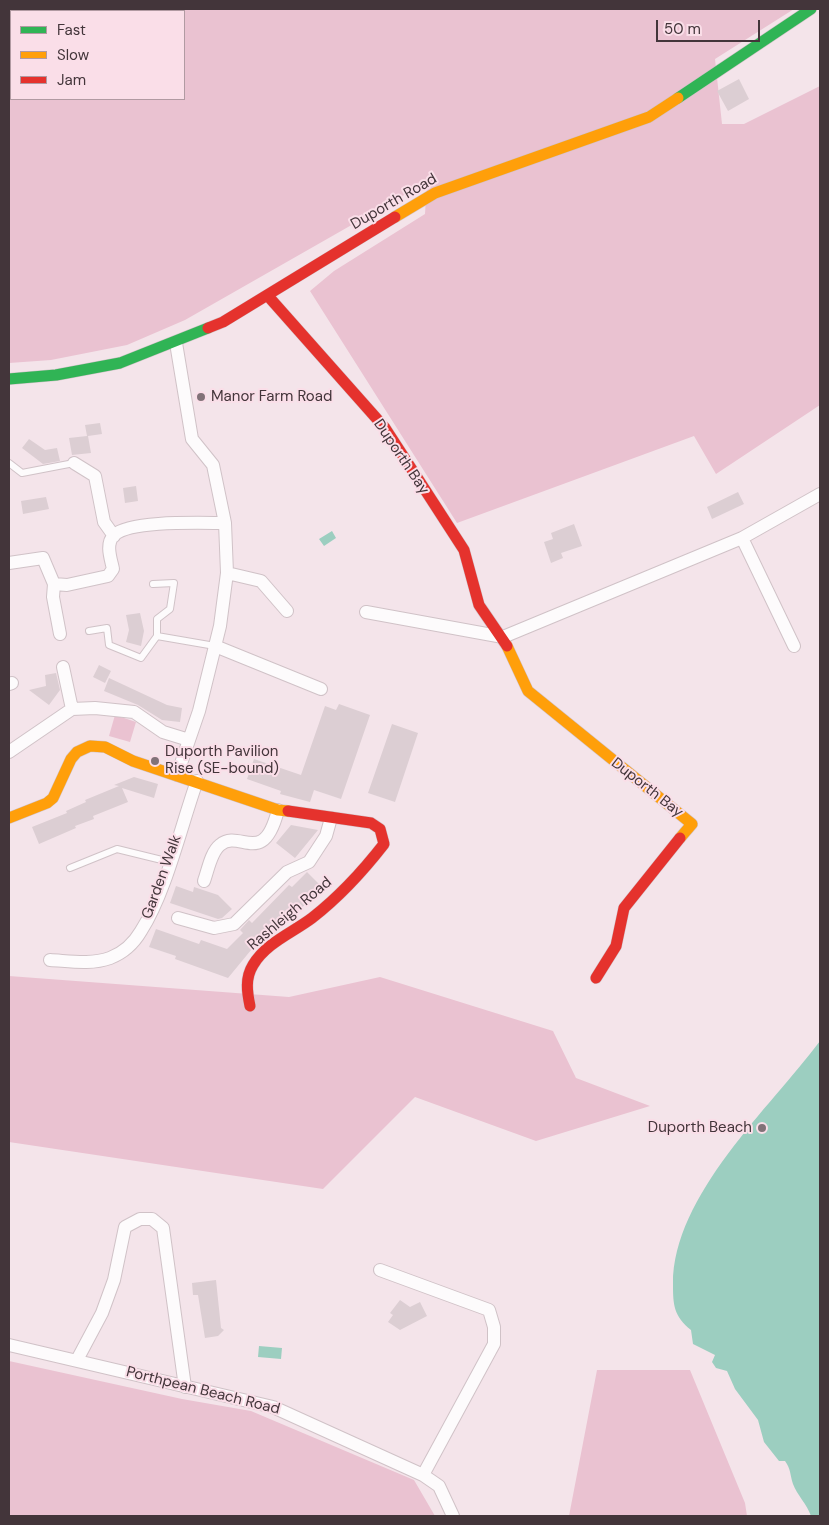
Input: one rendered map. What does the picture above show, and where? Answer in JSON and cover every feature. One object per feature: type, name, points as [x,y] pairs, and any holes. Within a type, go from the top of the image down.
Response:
[{"type":"street","name":"Duporth Road","points":[[9,379],[56,375],[120,363],[176,343],[223,322],[435,193],[649,117],[811,9]]},
{"type":"street","name":"Duporth Bay","points":[[268,296],[385,428],[464,550],[479,606],[502,637],[528,691],[544,706],[692,824],[624,908],[616,946],[596,978]]},
{"type":"street","points":[[176,343],[192,439],[213,465],[225,523],[227,573],[220,626],[199,711],[177,775]]},
{"type":"street","points":[[74,464],[95,476],[104,522],[114,536]]},
{"type":"street","points":[[366,612],[502,637],[742,538],[820,494]]},
{"type":"street","points":[[54,584],[67,585],[108,576],[113,569],[109,545],[114,536],[126,529],[168,523],[225,523]]},
{"type":"street","points":[[742,538],[794,646]]},
{"type":"street","points":[[9,563],[43,558],[54,584],[53,597],[60,634]]},
{"type":"street","points":[[227,573],[261,581],[287,611]]},
{"type":"street","points":[[215,646],[321,689]]},
{"type":"street","points":[[64,667],[72,709]]},
{"type":"street","points":[[9,752],[72,709],[95,708],[134,712],[163,732],[189,740]]},
{"type":"street","name":"Rashleigh Road","points":[[9,818],[47,803],[53,798],[71,759],[77,752],[90,746],[105,746],[133,761],[197,781],[278,810],[371,823],[380,829],[384,844],[373,860],[313,918],[273,945],[253,964],[244,986],[250,1006]]},
{"type":"street","name":"Garden Walk","points":[[50,960],[96,961],[111,958],[123,951],[142,931],[170,862],[197,781]]},
{"type":"street","points":[[204,881],[215,851],[220,845],[228,840],[250,844],[266,838],[274,827],[278,810]]},
{"type":"street","points":[[178,918],[214,928],[234,924],[287,872],[310,862],[326,836],[331,818]]},
{"type":"street","points":[[77,1360],[102,1313],[114,1280],[125,1227],[140,1220],[152,1219],[163,1228],[185,1387]]},
{"type":"street","points":[[380,1270],[489,1310],[494,1327],[494,1344],[423,1475]]},
{"type":"street","name":"Porthpean Beach Road","points":[[9,1344],[274,1407],[423,1475],[439,1486],[452,1516]]},
{"type":"lane","points":[[9,463],[22,473],[74,464]]},
{"type":"lane","points":[[89,631],[107,628],[109,645],[141,658],[157,636],[157,619],[170,608],[174,583],[153,584]]},
{"type":"lane","points":[[157,636],[215,646]]},
{"type":"lane","points":[[70,868],[117,849],[170,862]]},
{"type":"shaded area","points":[[9,9],[794,9],[715,59],[722,124],[744,124],[820,86],[820,405],[716,474],[694,436],[457,523],[310,291],[334,271],[425,214],[427,182],[185,320],[127,345],[51,360],[9,363]]},
{"type":"shaded area","points":[[332,531],[336,538],[324,546],[319,539]]},
{"type":"shaded area","points":[[115,715],[136,722],[130,742],[109,736]]},
{"type":"shaded area","points":[[9,976],[289,997],[380,977],[553,1031],[576,1078],[650,1106],[536,1141],[415,1097],[323,1189],[9,1142]]},
{"type":"shaded area","points":[[820,1041],[820,1516],[811,1516],[795,1488],[787,1464],[785,1461],[779,1461],[764,1442],[758,1420],[735,1389],[727,1371],[716,1368],[712,1362],[715,1355],[693,1344],[691,1330],[681,1320],[676,1310],[673,1298],[673,1284],[677,1251],[689,1218],[706,1186],[728,1154]]},
{"type":"shaded area","points":[[259,1346],[282,1348],[281,1359],[258,1357]]},
{"type":"shaded area","points":[[9,1361],[182,1399],[251,1411],[414,1480],[435,1516],[9,1516]]},
{"type":"shaded area","points":[[597,1370],[690,1370],[745,1503],[747,1516],[569,1516]]},
{"type":"building","points":[[739,79],[749,99],[728,111],[717,91]]},
{"type":"building","points":[[100,423],[102,434],[88,436],[91,453],[72,455],[69,438],[87,436],[85,425]]},
{"type":"building","points":[[29,439],[45,450],[57,448],[60,461],[43,464],[22,448]]},
{"type":"building","points":[[136,486],[138,501],[125,503],[123,488]]},
{"type":"building","points":[[738,492],[744,504],[712,519],[707,507]]},
{"type":"building","points":[[46,497],[49,509],[23,514],[21,501]]},
{"type":"building","points":[[574,524],[582,546],[561,553],[563,558],[551,563],[544,542],[553,539],[551,533]]},
{"type":"building","points":[[140,613],[144,631],[141,646],[126,642],[129,630],[126,615]]},
{"type":"building","points":[[99,665],[111,671],[105,683],[93,677]]},
{"type":"building","points":[[56,673],[60,690],[49,705],[29,690],[46,686],[45,675]]},
{"type":"building","points":[[109,678],[167,705],[182,708],[180,722],[162,720],[138,705],[104,691]]},
{"type":"building","points":[[339,704],[370,715],[341,799],[314,790],[310,802],[280,794],[281,791],[247,779],[254,759],[301,775],[325,706],[336,710]]},
{"type":"building","points":[[392,724],[418,733],[395,802],[368,793]]},
{"type":"building","points":[[134,777],[158,784],[154,798],[122,788],[128,802],[93,816],[94,819],[39,844],[32,827],[67,813],[66,811],[86,802],[85,800],[119,786],[114,785]]},
{"type":"building","points":[[291,825],[318,830],[295,858],[276,843]]},
{"type":"building","points":[[307,872],[322,887],[290,920],[280,925],[256,944],[228,978],[175,959],[176,956],[149,947],[156,929],[199,944],[201,940],[227,949],[243,933],[240,930],[249,920],[252,923],[289,885],[292,887]]},
{"type":"building","points":[[176,886],[193,892],[194,887],[218,895],[232,909],[222,918],[218,919],[170,903]]},
{"type":"building","points":[[216,1280],[221,1328],[224,1330],[218,1336],[205,1338],[198,1295],[193,1295],[192,1283]]},
{"type":"building","points":[[400,1300],[410,1307],[420,1302],[427,1316],[400,1330],[388,1322],[393,1315],[390,1313]]},
{"type":"traffic: fast","points":[[678,98],[811,9]]},
{"type":"traffic: fast","points":[[9,379],[56,375],[120,363],[208,328]]},
{"type":"traffic: slow","points":[[395,217],[435,193],[649,117],[678,98]]},
{"type":"traffic: slow","points":[[507,646],[528,691],[692,824],[680,838]]},
{"type":"traffic: slow","points":[[9,818],[47,803],[53,798],[71,759],[77,752],[90,746],[105,747],[133,761],[278,810],[288,811]]},
{"type":"traffic: jam","points":[[208,328],[223,322],[395,217]]},
{"type":"traffic: jam","points":[[268,296],[385,428],[464,550],[479,605],[507,646]]},
{"type":"traffic: jam","points":[[250,1006],[248,980],[250,970],[258,957],[272,944],[312,918],[332,901],[359,874],[384,844],[380,829],[371,823],[288,811]]},
{"type":"traffic: jam","points":[[596,978],[616,946],[624,908],[680,838]]},
{"type":"place","name":"Manor Farm Road","points":[[201,397]]},
{"type":"place","name":"Duporth Pavilion Rise (SE-bound)","points":[[155,761]]},
{"type":"place","name":"Duporth Beach","points":[[762,1128]]}]
